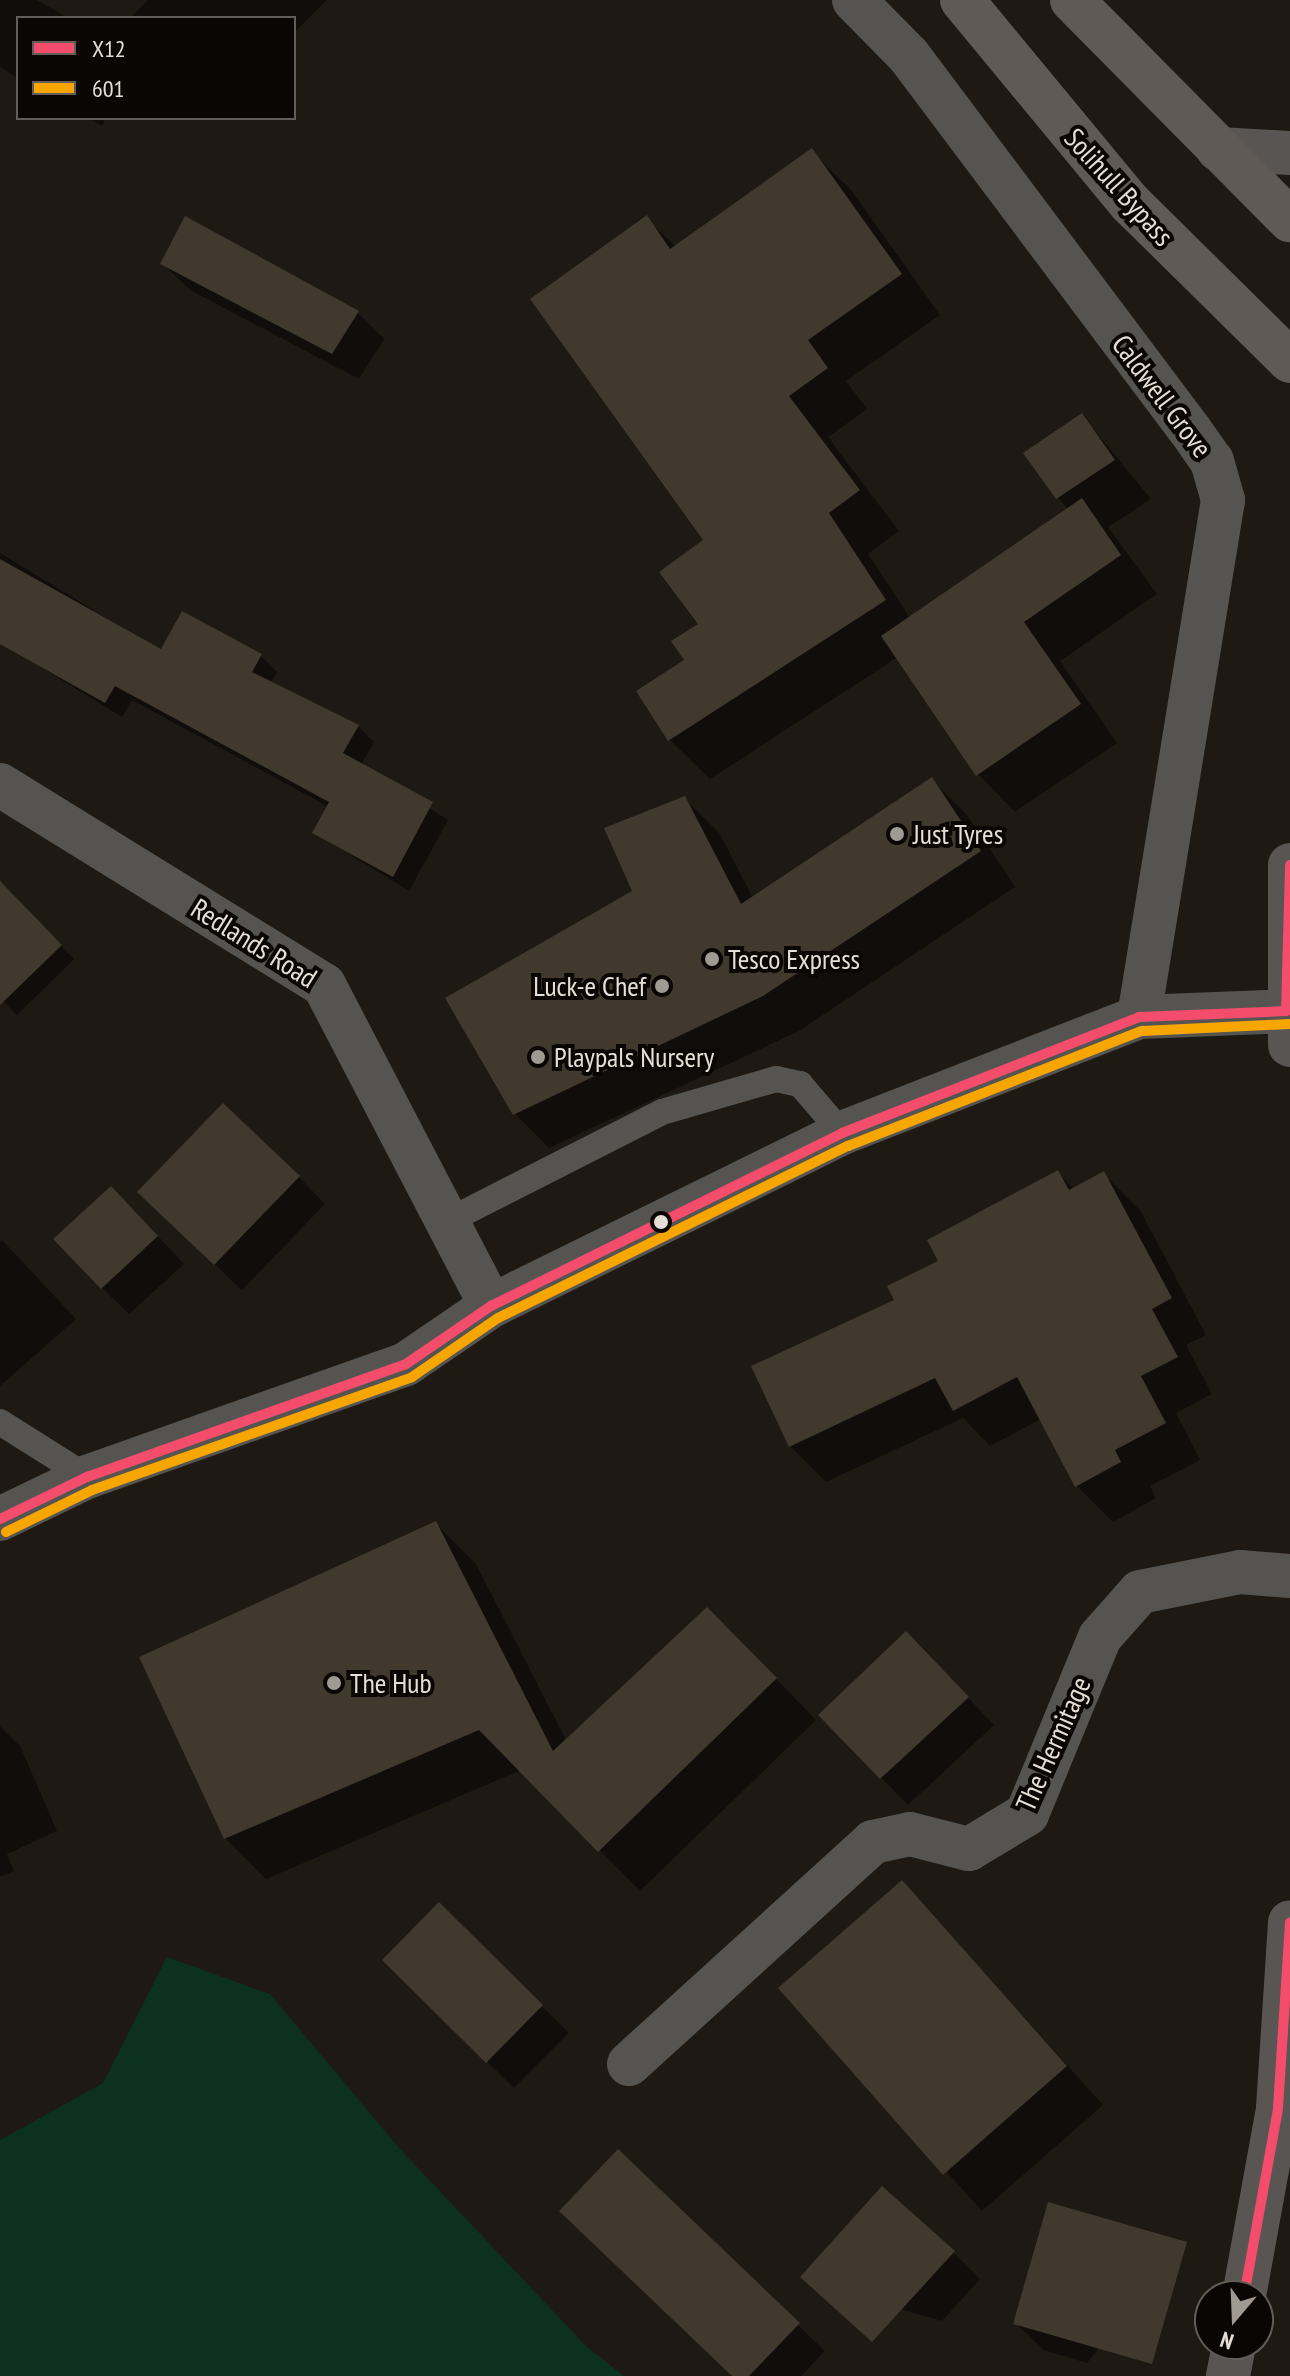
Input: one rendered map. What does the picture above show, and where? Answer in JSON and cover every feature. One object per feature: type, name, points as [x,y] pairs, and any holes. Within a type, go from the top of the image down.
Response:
[{"type":"highway","name":"Solihull Bypass","points":[[962,0],[1130,203],[1290,361]]},
{"type":"highway","points":[[1072,0],[1290,220]]},
{"type":"main road","points":[[1218,149],[1290,153]]},
{"type":"main road","points":[[1288,1028],[1290,865]]},
{"type":"main road","points":[[1247,2280],[1278,2108],[1287,2025],[1290,1922]]},
{"type":"street","name":"Caldwell Grove","points":[[854,0],[909,56],[1190,430],[1212,461],[1223,500],[1139,1017]]},
{"type":"street","name":"Redlands Road","points":[[0,785],[324,985],[491,1306]]},
{"type":"street","points":[[0,1519],[87,1477],[406,1364],[491,1306],[842,1133],[1139,1017],[1288,1028]]},
{"type":"street","name":"The Hermitage","points":[[629,2064],[873,1842],[910,1834],[969,1849],[1027,1814],[1100,1637],[1140,1592],[1240,1572],[1290,1576]]},
{"type":"lane","points":[[448,1221],[662,1112],[776,1079],[800,1084],[842,1133]]},
{"type":"lane","points":[[0,1422],[87,1477]]},
{"type":"green space","points":[[167,1957],[270,1994],[400,2149],[586,2346],[624,2376],[0,2376],[0,2140],[103,2083]]},
{"type":"building","points":[[812,148],[902,274],[808,340],[828,368],[789,396],[860,490],[829,513],[886,600],[668,741],[636,691],[684,660],[671,641],[698,624],[659,572],[703,540],[530,299],[647,215],[670,249]]},
{"type":"building","points":[[185,216],[359,311],[332,354],[160,264]]},
{"type":"building","points":[[1082,413],[1115,460],[1056,499],[1023,453]]},
{"type":"building","points":[[1082,498],[1121,555],[1024,622],[1081,704],[976,776],[881,636]]},
{"type":"building","points":[[0,559],[161,649],[182,611],[262,654],[252,672],[359,725],[343,753],[433,802],[393,877],[312,833],[329,802],[115,686],[105,703],[0,644]]},
{"type":"building","points":[[932,777],[981,851],[763,996],[513,1115],[445,998],[632,891],[604,828],[685,796],[741,904]]},
{"type":"building","points":[[0,881],[62,945],[0,1005]]},
{"type":"building","points":[[223,1103],[300,1176],[214,1265],[137,1192]]},
{"type":"building","points":[[1058,1170],[1069,1190],[1104,1171],[1172,1298],[1152,1309],[1178,1357],[1141,1376],[1166,1423],[1115,1450],[1121,1462],[1075,1487],[1017,1377],[953,1411],[935,1378],[789,1447],[751,1366],[894,1300],[887,1286],[938,1261],[927,1240]]},
{"type":"building","points":[[111,1186],[158,1236],[101,1289],[53,1239]]},
{"type":"building","name":"The Hub","points":[[436,1521],[553,1751],[707,1607],[777,1678],[598,1852],[479,1730],[224,1839],[139,1657]]},
{"type":"building","points":[[906,1631],[969,1697],[880,1779],[818,1715]]},
{"type":"building","points":[[902,1880],[1067,2066],[943,2175],[778,1988]]},
{"type":"building","points":[[439,1902],[543,2005],[486,2063],[382,1960]]},
{"type":"building","points":[[618,2149],[800,2323],[749,2376],[732,2376],[559,2211]]},
{"type":"building","points":[[882,2186],[955,2251],[872,2342],[800,2277]]},
{"type":"building","points":[[1048,2202],[1187,2242],[1152,2364],[1013,2324]]},
{"type":"transit line","name":"X12","points":[[0,1519],[87,1477],[406,1364],[491,1306],[842,1133],[1139,1017],[1286,1011],[1290,865]]},
{"type":"transit line","name":"601","points":[[6,1532],[92,1490],[412,1377],[498,1318],[848,1146],[1142,1031],[1290,1024]]},
{"type":"transit line","name":"X12","points":[[1247,2280],[1278,2108],[1290,1922]]},
{"type":"place","name":"Just Tyres","points":[[897,834]]},
{"type":"place","name":"Tesco Express","points":[[712,959]]},
{"type":"place","name":"Luck-e Chef","points":[[662,986]]},
{"type":"place","name":"Playpals Nursery","points":[[538,1057]]},
{"type":"place","name":"The Hub","points":[[334,1683]]}]
